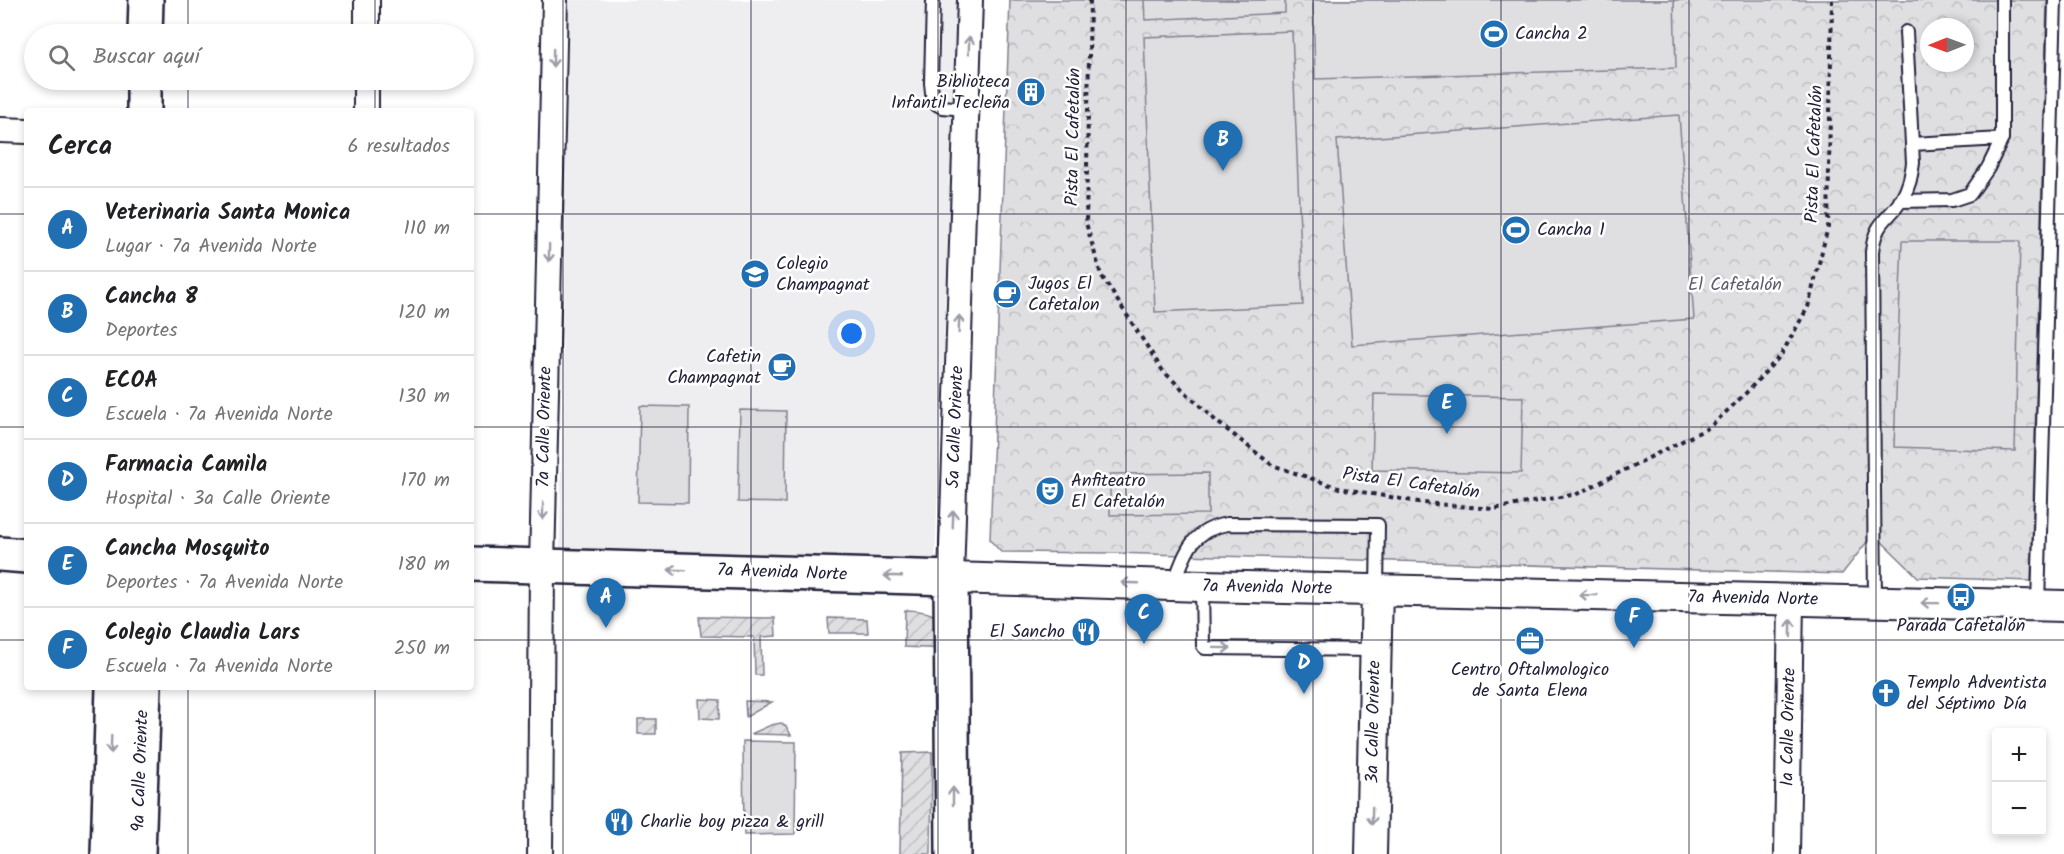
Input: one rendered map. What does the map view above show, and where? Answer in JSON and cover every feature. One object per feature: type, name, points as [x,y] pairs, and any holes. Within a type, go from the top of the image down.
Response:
[{"type":"main road","points":[[145,24],[146,0]]},
{"type":"main road","points":[[144,90],[144,108]]},
{"type":"main road","name":"7a Avenida Norte","points":[[474,564],[951,578]]},
{"type":"main road","name":"5a Calle Oriente","points":[[951,578],[953,854]]},
{"type":"main road","name":"9a Calle Oriente","points":[[108,854],[113,690]]},
{"type":"main road","name":"9a Calle Oriente","points":[[138,854],[144,690]]},
{"type":"street","points":[[367,24],[368,0]]},
{"type":"street","name":"7a Calle Oriente","points":[[540,854],[542,566],[555,0]]},
{"type":"street","name":"5a Calle Oriente","points":[[951,578],[970,0]]},
{"type":"street","points":[[366,90],[366,108]]},
{"type":"street","points":[[0,130],[24,131]]},
{"type":"street","name":"7a Avenida Norte","points":[[951,578],[2051,606]]},
{"type":"street","name":"3a Calle Oriente","points":[[1371,854],[1377,590]]},
{"type":"street","name":"1a Calle Oriente","points":[[1787,854],[1791,600]]},
{"type":"lane","points":[[933,0],[931,83],[933,102],[942,107],[966,109]]},
{"type":"lane","points":[[1900,201],[1952,200],[1970,194],[1988,168],[2002,139],[2002,0]]},
{"type":"lane","points":[[2051,606],[2055,0]]},
{"type":"lane","points":[[1875,602],[1872,252],[1873,239],[1879,225],[1900,201],[1910,182],[1913,163],[1906,32]]},
{"type":"lane","points":[[1912,144],[2002,139]]},
{"type":"lane","points":[[1173,585],[1190,543],[1196,536],[1217,526],[1227,524],[1378,525],[1377,590]]},
{"type":"lane","points":[[1202,586],[1203,646],[1205,648],[1376,650]]},
{"type":"path","name":"Pista El Cafetalón","points":[[1090,0],[1086,223],[1101,276],[1163,370],[1216,421],[1272,465],[1339,488],[1424,503],[1493,509],[1577,494],[1710,427],[1781,355],[1808,307],[1828,227],[1832,0]]},
{"type":"shaded area","name":"Colegio Champagnat","points":[[567,0],[958,0],[935,561],[560,548]]},
{"type":"green space","name":"El Cafetalón","points":[[1010,0],[2047,0],[2031,581],[1918,577],[1878,538],[1870,538],[1842,574],[1114,553],[1001,552],[990,540]]},
{"type":"green space","points":[[1144,0],[1285,0],[1285,13],[1145,20]]},
{"type":"green space","name":"Cancha 2","points":[[1313,0],[1674,0],[1676,68],[1315,79]]},
{"type":"green space","points":[[1292,31],[1303,305],[1155,312],[1144,37]]},
{"type":"green space","name":"Cancha 1","points":[[1679,115],[1694,319],[1352,345],[1337,140]]},
{"type":"green space","points":[[1902,241],[2020,241],[2015,451],[1894,447]]},
{"type":"green space","points":[[1374,394],[1523,397],[1521,473],[1372,470]]},
{"type":"green space","points":[[640,406],[689,407],[688,503],[638,502]]},
{"type":"green space","points":[[740,410],[786,411],[785,503],[738,502]]},
{"type":"green space","points":[[1208,473],[1208,514],[1110,515],[1110,474]]},
{"type":"green space","points":[[905,610],[932,614],[942,630],[947,649],[904,647]]},
{"type":"green space","points":[[699,617],[775,618],[776,636],[761,637],[762,675],[755,675],[754,637],[701,636]]},
{"type":"green space","points":[[828,618],[867,619],[868,633],[829,633]]},
{"type":"green space","points":[[699,699],[720,700],[719,719],[700,718]]},
{"type":"green space","points":[[745,701],[772,702],[746,717]]},
{"type":"green space","points":[[638,719],[656,719],[656,734],[638,734]]},
{"type":"green space","points":[[781,723],[786,726],[791,735],[751,734],[771,725]]},
{"type":"green space","points":[[743,741],[796,742],[795,834],[744,835]]},
{"type":"green space","points":[[932,752],[931,854],[900,854],[902,753]]},
{"type":"place","name":"Cancha 2","points":[[1494,34]]},
{"type":"place","name":"Biblioteca Infantil Tecleña","points":[[1031,92]]},
{"type":"place","name":"Cancha 8","points":[[1223,171]]},
{"type":"place","name":"Cancha 1","points":[[1516,230]]},
{"type":"place","name":"Colegio Champagnat","points":[[755,274]]},
{"type":"place","name":"Jugos El Cafetalon","points":[[1007,294]]},
{"type":"place","name":"Cafetin Champagnat","points":[[782,367]]},
{"type":"place","name":"Cancha Mosquito","points":[[1447,434]]},
{"type":"place","name":"Anfiteatro El Cafetalón","points":[[1050,491]]},
{"type":"place","name":"Parada Cafetalón","points":[[1961,597]]},
{"type":"place","name":"Veterinaria Santa Monica","points":[[606,628]]},
{"type":"place","name":"El Sancho","points":[[1086,632]]},
{"type":"place","name":"Centro Oftalmologico de Santa Elena","points":[[1530,641]]},
{"type":"place","name":"ECOA","points":[[1144,644]]},
{"type":"place","name":"Colegio Claudia Lars","points":[[1634,648]]},
{"type":"place","name":"Templo Adventista del Séptimo Día","points":[[1886,693]]},
{"type":"place","name":"Farmacia Camila","points":[[1304,694]]},
{"type":"place","name":"Charlie boy pizza & grill","points":[[619,822]]}]
